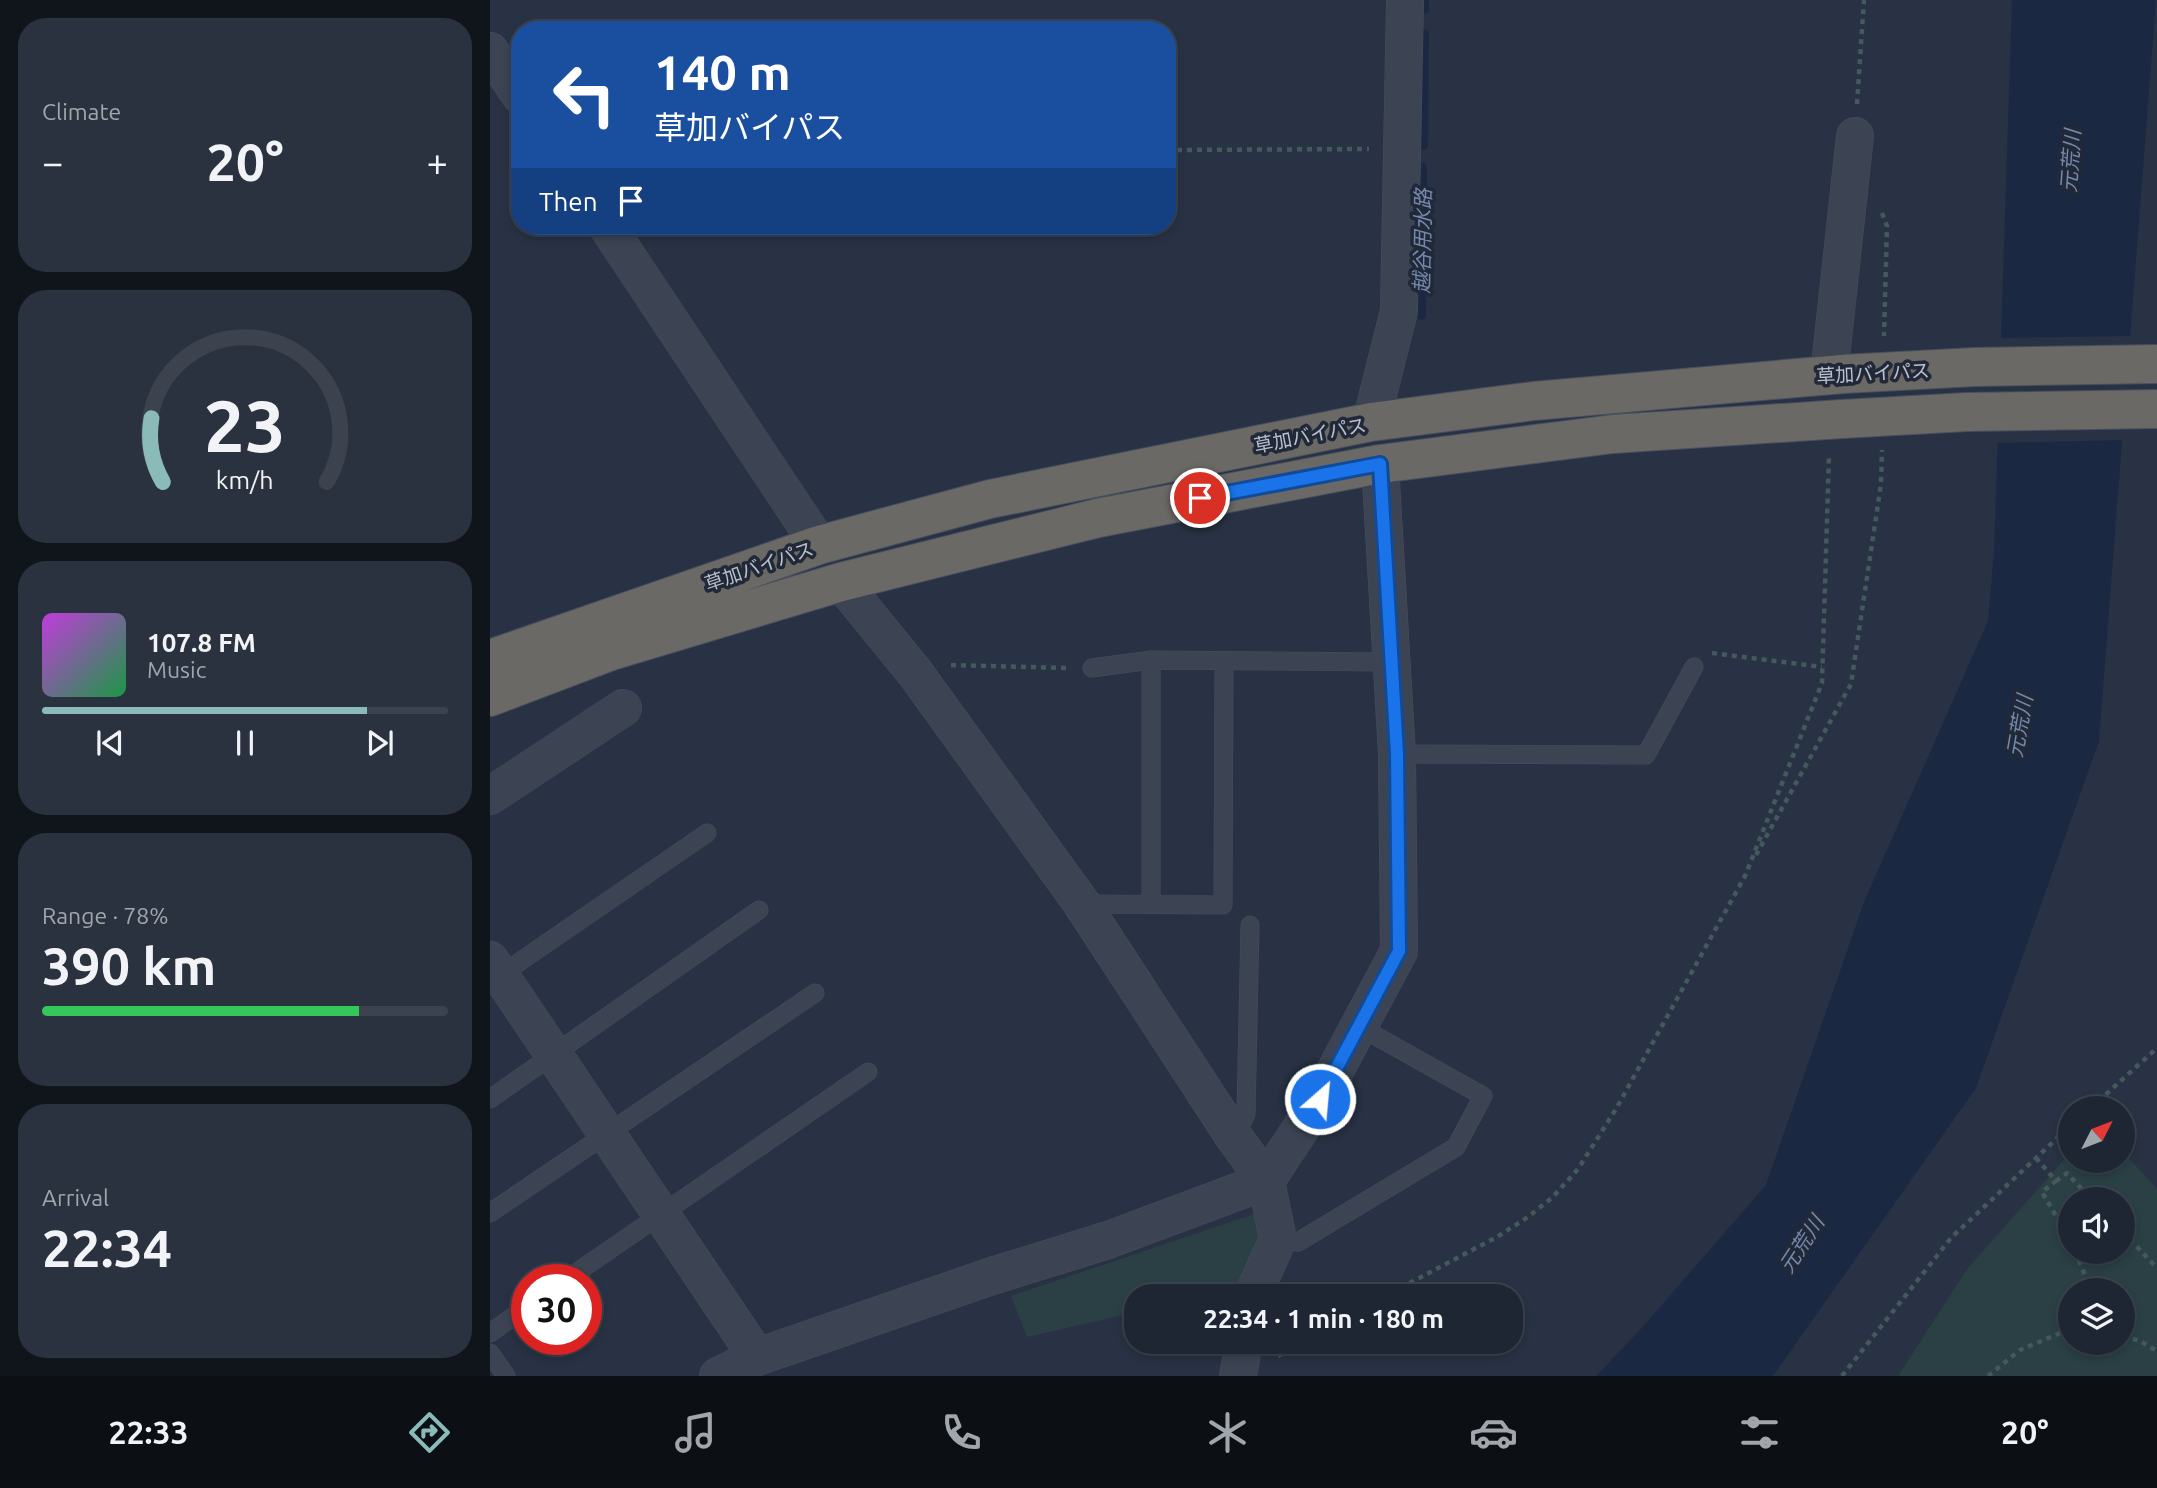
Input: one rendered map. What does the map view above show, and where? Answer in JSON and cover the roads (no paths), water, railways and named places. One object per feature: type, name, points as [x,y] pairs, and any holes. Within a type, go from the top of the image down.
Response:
[{"type":"highway","name":"草加バイパス","points":[[490,659],[819,545],[990,499],[1371,422],[1534,401],[1836,375],[1975,368],[2157,364]]},
{"type":"highway","name":"草加バイパス","points":[[490,697],[611,651],[841,582],[1098,518],[1380,464],[1613,434],[1967,412],[2157,408]]},
{"type":"street","points":[[1371,422],[1399,311],[1405,0]]},
{"type":"street","points":[[490,51],[511,82]]},
{"type":"street","points":[[1836,375],[1855,136]]},
{"type":"street","points":[[613,235],[819,545]]},
{"type":"street","points":[[718,1376],[757,1357],[989,1277],[1108,1240],[1266,1181],[1320,1099],[1399,951],[1397,754],[1380,464]]},
{"type":"street","points":[[841,582],[916,674],[1083,904],[1234,1137],[1266,1181],[1278,1239],[1258,1284]]},
{"type":"street","points":[[490,796],[623,708]]},
{"type":"street","points":[[493,973],[554,1055],[757,1357]]},
{"type":"street","points":[[1238,1376],[1242,1354]]},
{"type":"lane","points":[[1092,668],[1151,660],[1391,662]]},
{"type":"lane","points":[[1151,660],[1152,904]]},
{"type":"lane","points":[[1083,904],[1223,905],[1224,660]]},
{"type":"lane","points":[[1397,754],[1646,755],[1695,667]]},
{"type":"lane","points":[[493,973],[708,833]]},
{"type":"lane","points":[[490,1099],[759,910]]},
{"type":"lane","points":[[1234,1137],[1245,1114],[1250,925]]},
{"type":"lane","points":[[490,1213],[815,993]]},
{"type":"lane","points":[[1278,1239],[1298,1242],[1456,1147],[1483,1096],[1358,1026]]},
{"type":"lane","points":[[589,1264],[868,1072]]},
{"type":"lane","points":[[490,1333],[511,1318]]},
{"type":"lane","points":[[490,1353],[506,1376]]},
{"type":"water","name":"元荒川","points":[[2012,0],[2156,0],[2099,741],[1976,1088],[1773,1376],[1596,1376],[1640,1330],[1766,1185],[1864,902],[1988,621],[1994,552]]},
{"type":"waterway","name":"越谷用水路","points":[[1424,0],[1424,9]]},
{"type":"waterway","name":"越谷用水路","points":[[1423,145],[1424,34]]},
{"type":"waterway","name":"越谷用水路","points":[[1421,315],[1422,168]]}]
